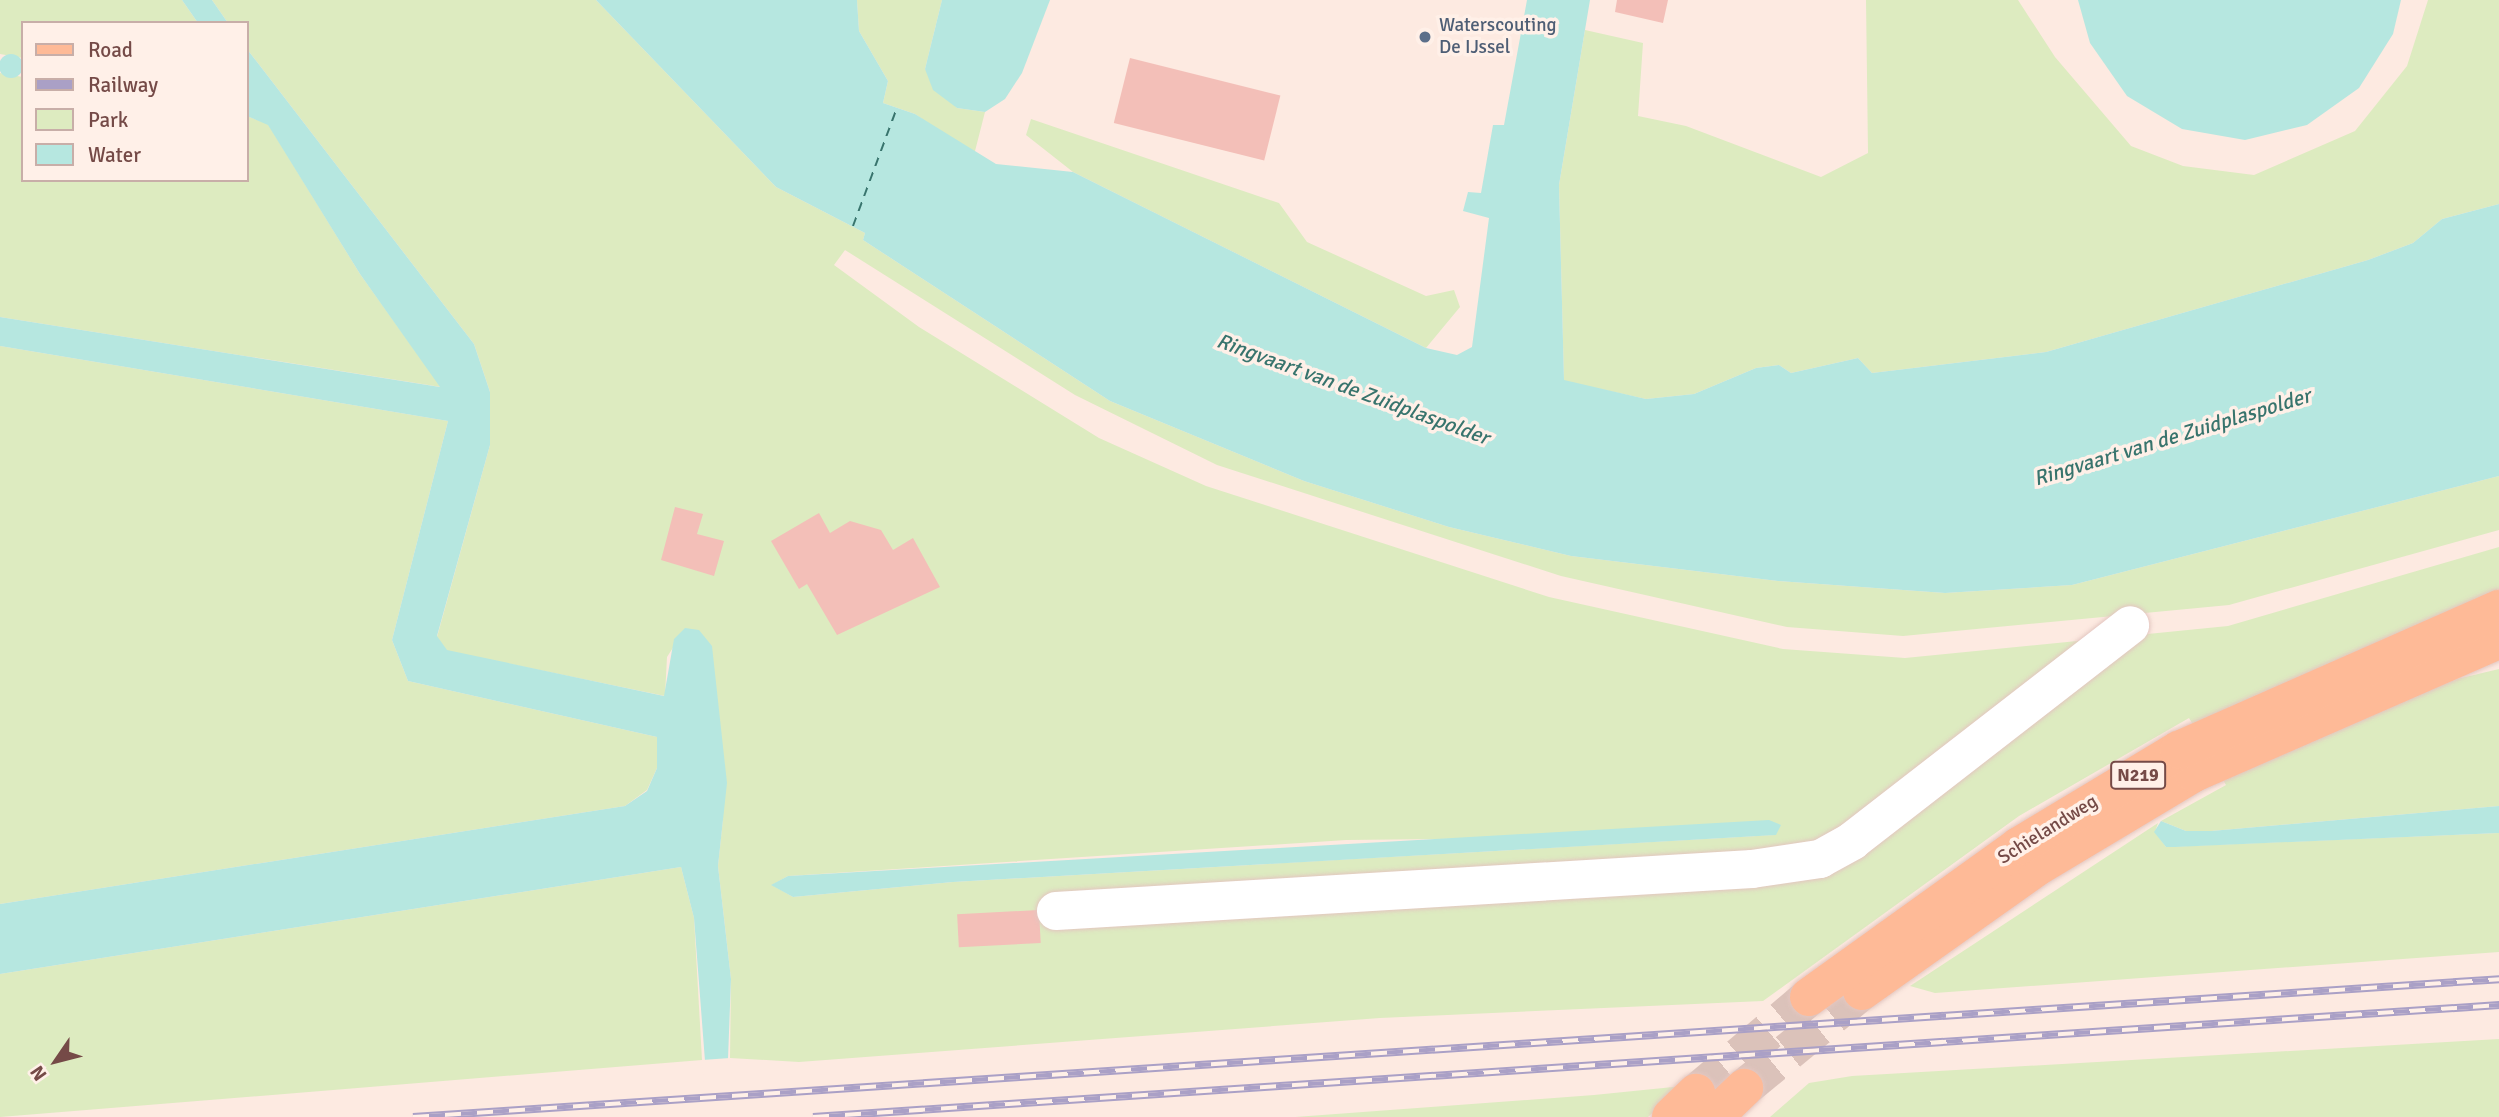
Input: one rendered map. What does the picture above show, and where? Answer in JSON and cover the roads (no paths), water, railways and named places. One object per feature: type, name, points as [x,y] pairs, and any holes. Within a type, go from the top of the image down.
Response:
[{"type":"main road","name":"Schielandweg","points":[[1809,997],[2019,846],[2179,750],[2499,609]]},
{"type":"main road","name":"Schielandweg","points":[[1862,992],[2037,867],[2194,773],[2499,639]]},
{"type":"main road","points":[[1694,1109],[1744,1088]]},
{"type":"lane","points":[[1056,911],[1752,869],[1820,859],[1852,841],[2130,625]]},
{"type":"water","points":[[182,0],[212,0],[227,21],[197,21]]},
{"type":"water","name":"Ringvaart van de Zuidplaspolder","points":[[596,0],[857,0],[859,31],[888,81],[883,103],[915,114],[996,164],[1073,172],[1426,348],[1457,355],[1472,347],[1489,218],[1463,211],[1468,192],[1481,193],[1493,125],[1504,125],[1527,0],[1590,0],[1559,185],[1564,380],[1646,399],[1694,394],[1756,368],[1779,365],[1791,373],[1858,358],[1872,373],[2046,352],[2368,260],[2413,243],[2442,219],[2499,204],[2499,476],[2072,585],[1945,593],[1778,581],[1571,556],[1449,527],[1304,481],[1110,401],[863,240],[865,233],[776,187]]},
{"type":"water","points":[[942,0],[1050,0],[1022,73],[1005,99],[985,112],[957,108],[933,90],[925,69]]},
{"type":"water","points":[[2078,0],[2401,0],[2393,34],[2359,88],[2307,125],[2245,140],[2182,129],[2127,96],[2090,43]]},
{"type":"water","points":[[248,50],[474,344],[490,392],[490,445],[437,636],[447,650],[664,696],[674,639],[685,628],[699,630],[712,646],[727,783],[718,866],[731,979],[728,1059],[705,1061],[694,918],[681,867],[0,974],[0,904],[625,806],[647,791],[657,768],[657,737],[408,681],[392,640],[448,421],[0,346],[0,317],[440,387],[360,274],[268,125],[248,116]]},
{"type":"water","points":[[11,54],[19,58],[19,74],[11,78],[3,74],[-1,66],[3,58]]},
{"type":"water","points":[[2499,806],[2499,833],[2166,847],[2154,832],[2161,821],[2186,831],[2211,831]]},
{"type":"water","points":[[1769,820],[1781,825],[1776,835],[953,882],[793,897],[771,885],[788,876]]},
{"type":"tunnel","points":[[1744,1088],[1862,991]]},
{"type":"tunnel","points":[[1696,1093],[1809,997]]},
{"type":"railway","points":[[413,1117],[2499,979]]},
{"type":"railway","points":[[813,1117],[2499,1005]]},
{"type":"place","name":"Waterscouting De IJssel","points":[[1425,37]]}]
